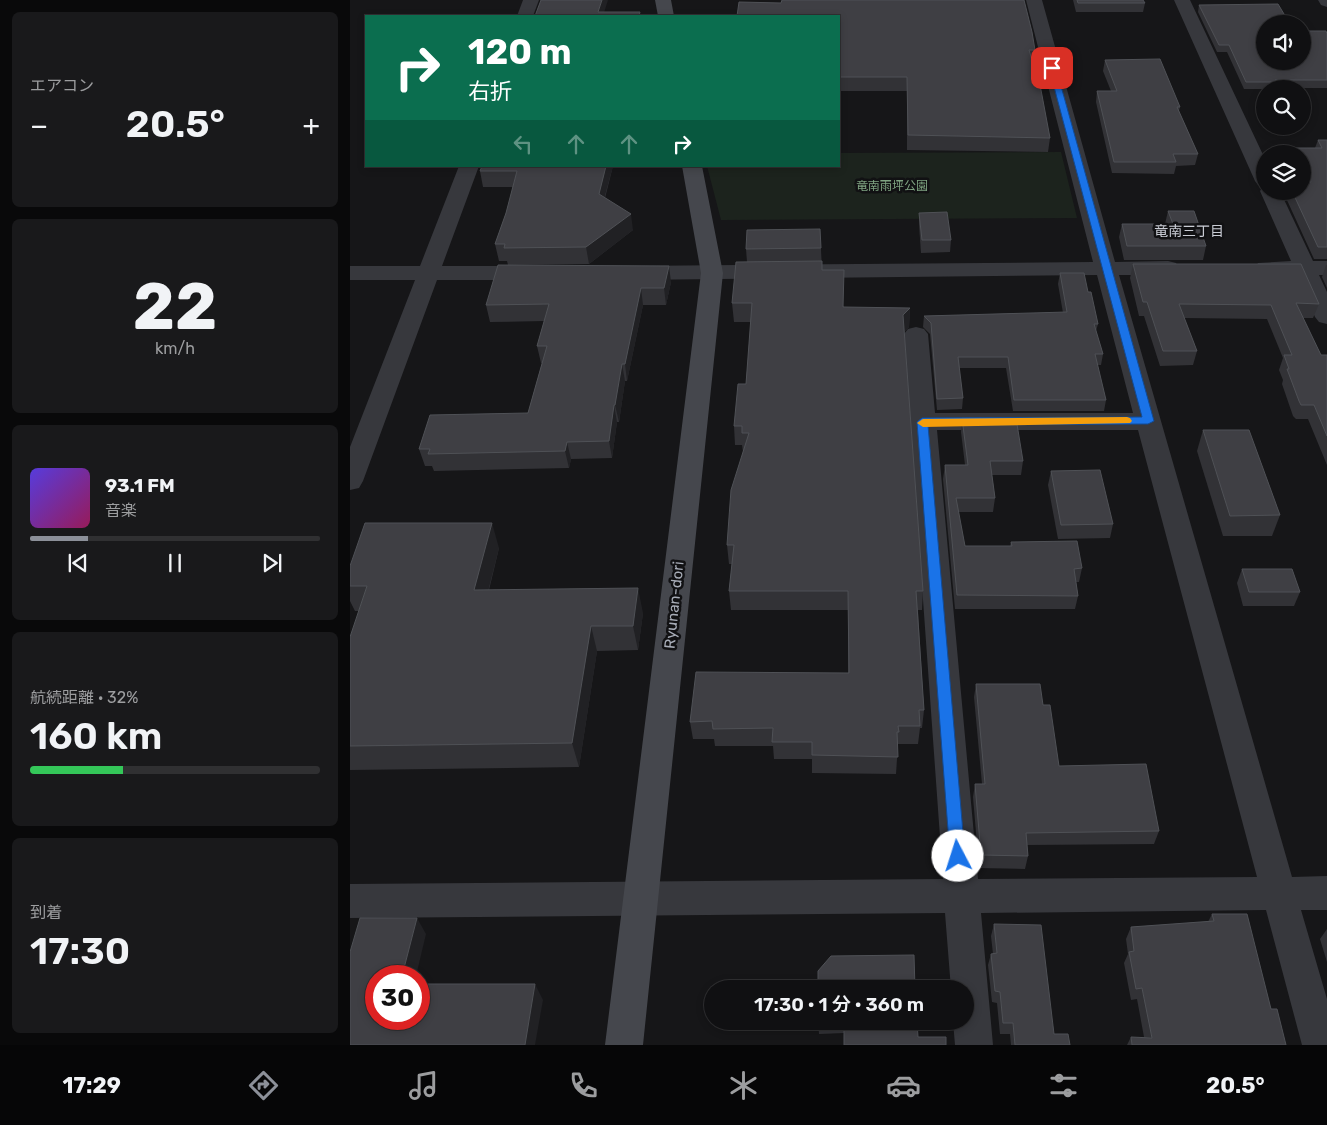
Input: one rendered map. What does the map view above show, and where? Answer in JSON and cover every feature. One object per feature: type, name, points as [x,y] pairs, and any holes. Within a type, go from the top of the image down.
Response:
[{"type":"street","points":[[525,15],[531,0]]},
{"type":"street","points":[[663,0],[666,15]]},
{"type":"street","points":[[1034,0],[1148,421],[1321,1045]]},
{"type":"street","points":[[1182,0],[1256,161]]},
{"type":"street","points":[[350,481],[430,274],[469,167]]},
{"type":"street","name":"Ryunan-dori","points":[[624,1045],[712,273],[692,167]]},
{"type":"street","points":[[1274,200],[1327,317]]},
{"type":"street","points":[[614,273],[1185,268]]},
{"type":"street","points":[[1245,268],[1327,268]]},
{"type":"street","points":[[350,273],[556,273]]},
{"type":"street","points":[[916,334],[974,1045]]},
{"type":"street","points":[[922,422],[1148,421]]},
{"type":"street","points":[[350,901],[640,897],[1327,893]]},
{"type":"green space","name":"竜南雨坪公園","points":[[1061,152],[1077,218],[721,220],[707,167],[840,167],[840,153]]},
{"type":"building","points":[[541,0],[602,0],[598,12],[640,12],[639,15],[535,15]]},
{"type":"building","points":[[782,0],[1024,0],[1035,50],[1029,50],[1041,90],[1050,138],[908,135],[907,77],[840,77],[840,15],[737,15],[739,2],[781,3]]},
{"type":"building","points":[[1077,0],[1143,0],[1145,3],[1078,3]]},
{"type":"building","points":[[1278,4],[1285,15],[1256,15],[1256,70],[1311,70],[1311,31],[1326,31],[1327,80],[1256,80],[1256,82],[1246,82],[1229,45],[1219,45],[1199,5]]},
{"type":"building","points":[[1160,59],[1180,107],[1177,107],[1198,154],[1173,154],[1176,162],[1114,162],[1097,91],[1117,91],[1105,60]]},
{"type":"building","points":[[1318,140],[1327,140],[1327,247],[1318,247],[1296,200],[1311,200],[1311,148],[1322,148]]},
{"type":"building","points":[[482,167],[606,167],[599,194],[631,214],[586,247],[504,248],[505,244],[495,244],[506,213],[517,171],[480,171]]},
{"type":"building","points":[[1168,211],[1194,211],[1206,246],[1127,246],[1122,224],[1173,224]]},
{"type":"building","points":[[947,212],[951,240],[922,240],[919,213]]},
{"type":"building","points":[[820,229],[821,248],[746,249],[747,230]]},
{"type":"building","points":[[822,261],[822,270],[844,270],[843,307],[910,308],[903,315],[923,591],[916,591],[924,710],[919,710],[920,726],[898,726],[898,757],[812,755],[812,742],[772,742],[773,728],[713,729],[712,721],[690,722],[696,672],[849,673],[848,591],[729,591],[734,545],[727,545],[731,490],[749,433],[742,433],[742,426],[734,426],[738,384],[746,384],[752,303],[732,303],[736,262]]},
{"type":"building","points":[[1133,264],[1301,264],[1319,304],[1296,303],[1321,355],[1327,355],[1327,436],[1314,405],[1301,405],[1299,401],[1284,355],[1292,355],[1271,305],[1179,304],[1197,351],[1163,351],[1147,302],[1143,302]]},
{"type":"building","points":[[498,265],[669,266],[664,288],[641,288],[625,364],[622,364],[609,441],[567,442],[565,451],[428,454],[430,449],[419,449],[430,415],[528,413],[547,346],[537,346],[549,304],[486,305]]},
{"type":"building","points":[[1060,273],[1084,273],[1088,292],[1091,292],[1098,324],[1094,324],[1103,354],[1095,354],[1106,400],[1014,400],[1008,357],[958,357],[963,398],[937,399],[931,323],[924,316],[1067,312]]},
{"type":"building","points":[[962,418],[1016,418],[1023,461],[990,461],[995,498],[956,498],[965,546],[1012,546],[1011,542],[1077,541],[1082,568],[1074,569],[1078,596],[957,595],[945,465],[968,465]]},
{"type":"building","points":[[1203,430],[1249,430],[1280,515],[1230,516]]},
{"type":"building","points":[[1100,470],[1113,524],[1061,525],[1051,471]]},
{"type":"building","points":[[365,523],[492,523],[474,590],[638,588],[633,626],[591,626],[572,743],[350,746],[350,637],[367,586],[350,586],[350,566]]},
{"type":"building","points":[[1242,569],[1292,569],[1300,592],[1249,592]]},
{"type":"building","points":[[976,684],[1040,684],[1043,705],[1050,705],[1059,766],[1146,764],[1159,831],[1026,833],[1028,856],[981,855],[975,784],[985,784]]},
{"type":"building","points":[[1212,914],[1247,914],[1271,1009],[1277,1009],[1286,1045],[1132,1045],[1131,1037],[1152,1038],[1142,988],[1136,989],[1129,952],[1134,951],[1131,927],[1214,921]]},
{"type":"building","points":[[360,918],[417,918],[405,965],[365,965],[365,1030],[430,1030],[430,984],[535,984],[525,1045],[350,1045],[350,952]]},
{"type":"building","points":[[994,924],[1041,925],[1054,1034],[1068,1034],[1070,1045],[1015,1045],[1013,1023],[1003,1023],[1000,992],[995,991],[991,954],[997,953]]},
{"type":"building","points":[[914,955],[915,980],[818,980],[818,971],[831,956]]},
{"type":"building","points":[[844,1030],[918,1030],[918,1037],[946,1037],[946,1045],[844,1045]]},
{"type":"slow traffic","points":[[923,423],[1127,421]]},
{"type":"district","name":"竜南三丁目","points":[[1189,231]]},
{"type":"route","points":[[958,856],[922,422],[1148,421],[1052,68]]}]
